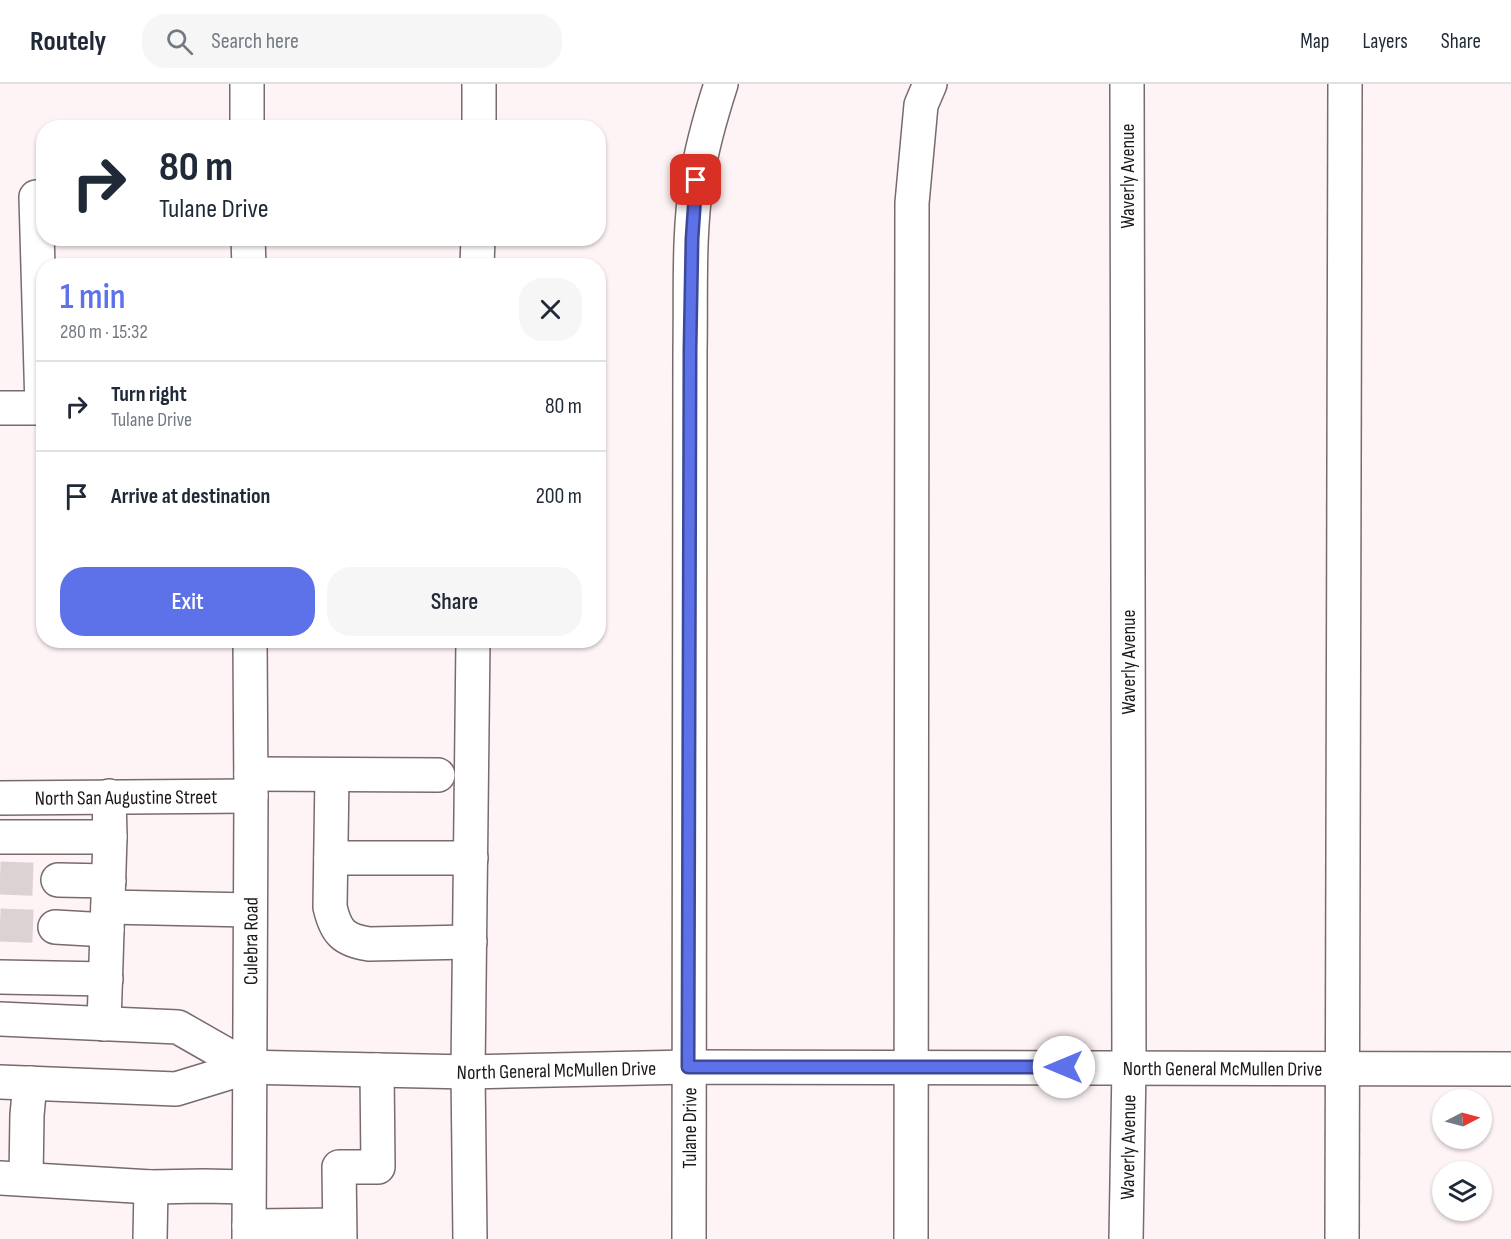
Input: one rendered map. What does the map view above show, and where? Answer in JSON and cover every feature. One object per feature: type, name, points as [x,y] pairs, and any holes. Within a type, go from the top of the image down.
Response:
[{"type":"street","points":[[247,84],[247,120]]},
{"type":"street","points":[[479,84],[479,120]]},
{"type":"street","name":"Tulane Drive","points":[[689,1239],[692,239],[696,180],[708,126],[721,84]]},
{"type":"street","points":[[911,1239],[912,203],[921,105],[930,84]]},
{"type":"street","name":"Waverly Avenue","points":[[1126,1239],[1130,1068],[1127,84]]},
{"type":"street","points":[[1342,1239],[1346,84]]},
{"type":"street","points":[[0,408],[36,408]]},
{"type":"street","name":"Culebra Road","points":[[249,1232],[250,648]]},
{"type":"street","points":[[455,648],[463,858]]},
{"type":"street","points":[[470,1239],[468,1072],[462,942],[463,858],[473,648]]},
{"type":"street","points":[[332,774],[330,907],[333,922],[340,933],[353,942],[369,944],[462,942]]},
{"type":"street","name":"North San Augustine Street","points":[[0,798],[109,796],[251,785],[332,774],[438,775]]},
{"type":"street","points":[[104,1024],[110,837],[109,796]]},
{"type":"street","points":[[0,837],[110,837]]},
{"type":"street","points":[[331,858],[463,858]]},
{"type":"street","points":[[57,880],[108,906]]},
{"type":"street","points":[[55,927],[108,906],[250,910]]},
{"type":"street","points":[[0,977],[106,979]]},
{"type":"street","name":"North General McMullen Drive","points":[[0,1019],[178,1027],[248,1067]]},
{"type":"street","name":"North General McMullen Drive","points":[[15,1083],[176,1089],[248,1067],[468,1072],[688,1067],[1511,1069]]},
{"type":"street","points":[[249,1232],[340,1232],[339,1167],[378,1167],[377,1070]]},
{"type":"street","points":[[15,1083],[27,1115],[13,1178],[151,1187],[248,1187]]},
{"type":"street","points":[[150,1239],[151,1187]]},
{"type":"tunnel","points":[[0,878],[58,880]]},
{"type":"tunnel","points":[[0,925],[55,927]]},
{"type":"route","points":[[696,180],[692,239],[690,350],[688,1067],[1064,1067]]}]
